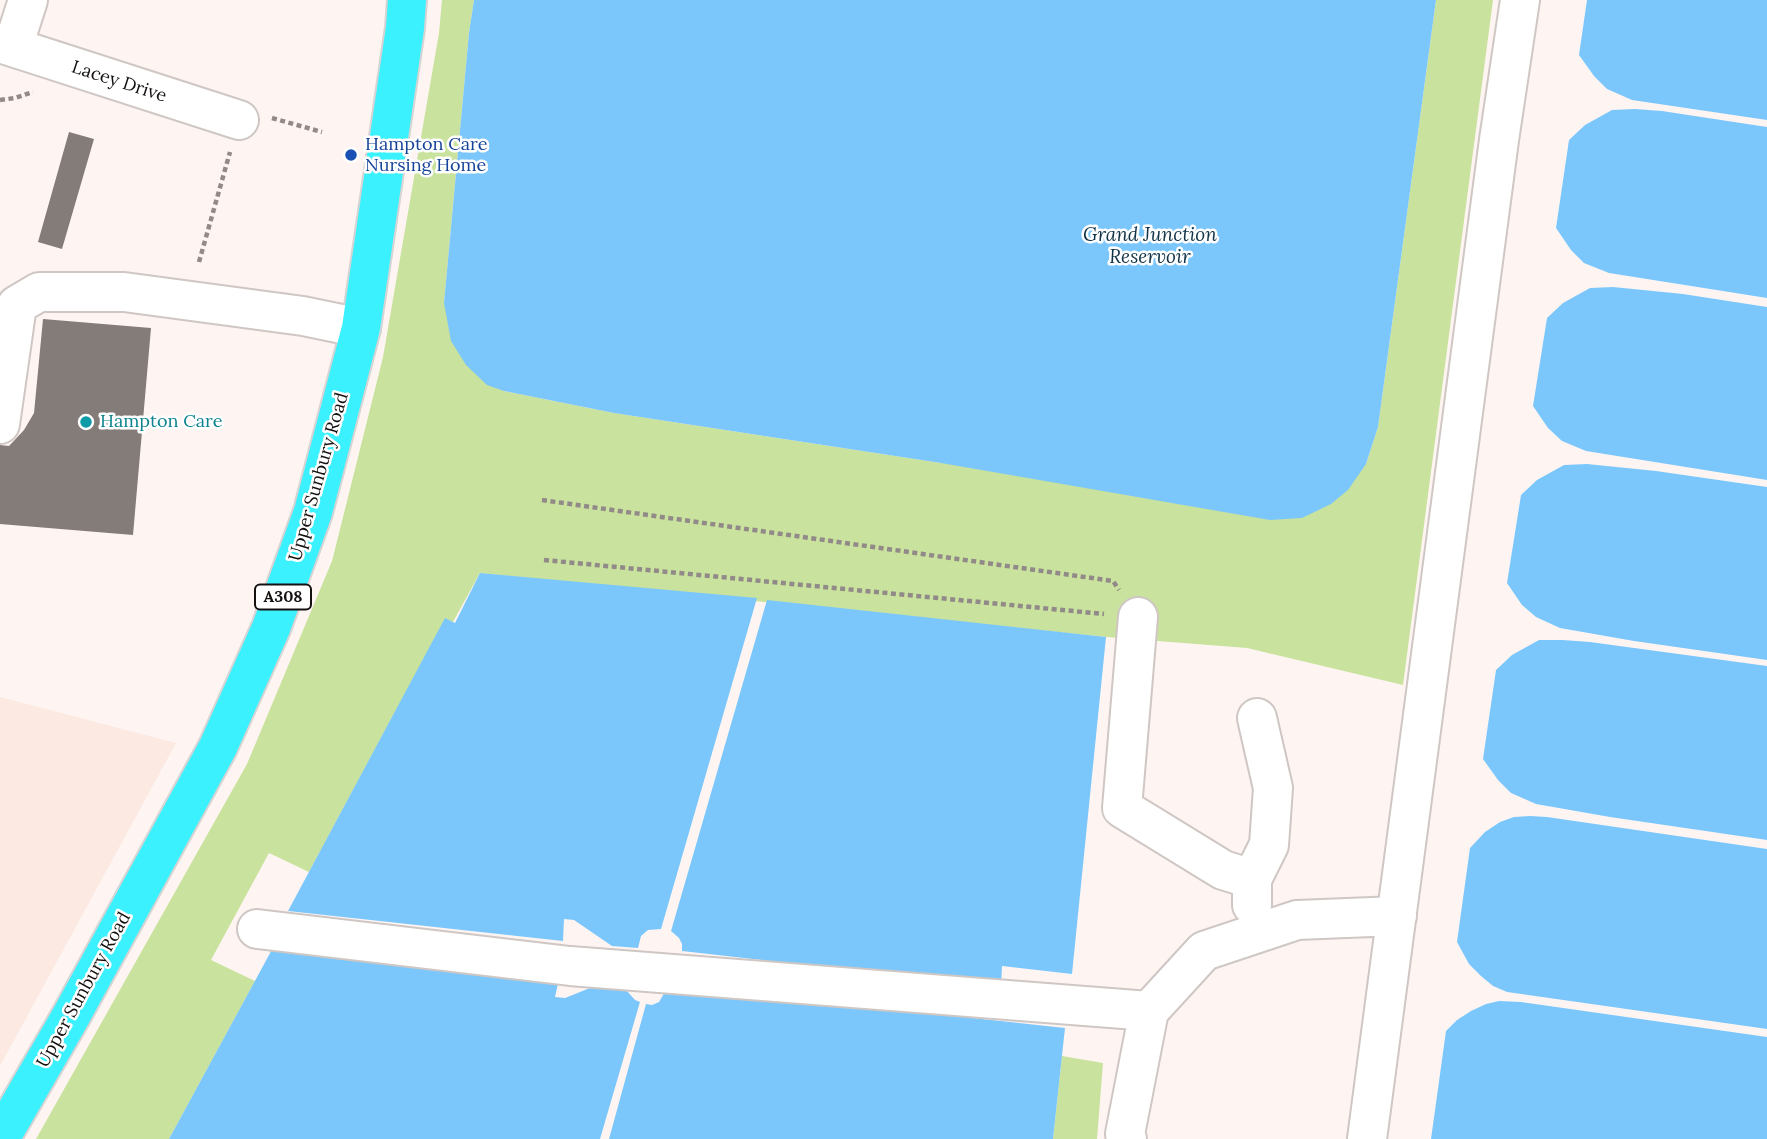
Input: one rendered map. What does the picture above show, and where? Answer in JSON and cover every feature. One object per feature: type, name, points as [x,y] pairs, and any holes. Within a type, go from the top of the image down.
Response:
[{"type":"highway","name":"Upper Sunbury Road","points":[[0,1139],[71,1016],[218,747],[271,628],[313,512],[360,328],[407,0]]},
{"type":"street","points":[[7,45],[28,0]]},
{"type":"street","points":[[1367,1139],[1497,154],[1520,0]]},
{"type":"street","name":"Lacey Drive","points":[[7,45],[239,120]]},
{"type":"street","points":[[0,424],[17,305],[39,292],[124,292],[303,316],[360,328]]},
{"type":"street","points":[[1138,617],[1122,808],[1223,870],[1252,879]]},
{"type":"street","points":[[1251,935],[1252,879],[1269,845],[1273,788],[1257,718]]},
{"type":"street","points":[[1127,1139],[1125,1134],[1149,1011],[1204,951],[1297,920],[1396,916]]},
{"type":"street","points":[[257,929],[570,965],[1149,1011]]},
{"type":"path","points":[[199,262],[241,110],[322,132]]},
{"type":"path","points":[[542,500],[1113,581],[1138,617]]},
{"type":"path","points":[[544,560],[1138,617]]},
{"type":"shaded area","points":[[0,697],[176,743],[0,1066]]},
{"type":"green space","points":[[442,0],[474,0],[444,303],[504,391],[614,413],[941,463],[1366,464],[1378,427],[1436,0],[1493,0],[1403,685],[1247,648],[1106,637],[480,573],[453,622],[445,619],[309,872],[269,853],[211,960],[255,981],[169,1139],[36,1139],[247,764],[332,561],[383,357],[439,33]]},
{"type":"green space","points":[[1062,1056],[1103,1063],[1097,1139],[1053,1139]]},
{"type":"water","name":"Grand Junction Reservoir","points":[[474,0],[1436,0],[1378,427],[1366,464],[1348,490],[1331,504],[1302,518],[1270,520],[941,463],[614,413],[504,391],[487,385],[466,365],[451,341],[444,303]]},
{"type":"water","points":[[1587,0],[1767,0],[1767,120],[1632,100],[1607,89],[1579,55]]},
{"type":"water","points":[[1635,109],[1767,127],[1767,298],[1609,273],[1584,263],[1571,250],[1556,228],[1569,140],[1585,125],[1612,110]]},
{"type":"water","points":[[1613,287],[1767,307],[1767,480],[1586,451],[1562,441],[1548,428],[1533,406],[1547,318],[1563,303],[1590,288]]},
{"type":"water","points":[[1587,464],[1767,487],[1767,660],[1560,628],[1536,617],[1522,605],[1507,583],[1521,495],[1537,480],[1564,465]]},
{"type":"water","points":[[480,573],[757,598],[661,929],[648,930],[641,936],[638,948],[612,946],[574,920],[564,919],[563,941],[288,911],[445,618],[455,623]]},
{"type":"water","points":[[767,600],[1106,637],[1072,974],[1002,966],[1001,987],[682,951],[679,938],[671,931]]},
{"type":"water","points":[[1539,640],[1590,642],[1767,666],[1767,840],[1536,804],[1511,793],[1483,759],[1496,670],[1512,655]]},
{"type":"water","points":[[1530,816],[1767,849],[1767,1029],[1507,992],[1493,986],[1481,976],[1469,964],[1457,942],[1470,848],[1485,832],[1500,822],[1514,817]]},
{"type":"water","points":[[275,944],[560,975],[555,997],[565,998],[605,982],[626,984],[626,990],[640,1002],[600,1139],[169,1139]]},
{"type":"water","points":[[669,985],[1065,1028],[1053,1139],[609,1139],[646,1004],[659,1002]]},
{"type":"water","points":[[1499,1001],[1767,1037],[1767,1139],[1431,1139],[1446,1031],[1471,1011]]},
{"type":"building","points":[[69,132],[94,139],[62,249],[38,242]]},
{"type":"building","name":"Hampton Care","points":[[43,319],[151,328],[133,535],[0,524],[0,445],[9,446],[24,430],[34,413]]},
{"type":"place","name":"Hampton Care Nursing Home","points":[[351,155]]},
{"type":"place","name":"Hampton Care","points":[[86,422]]}]
